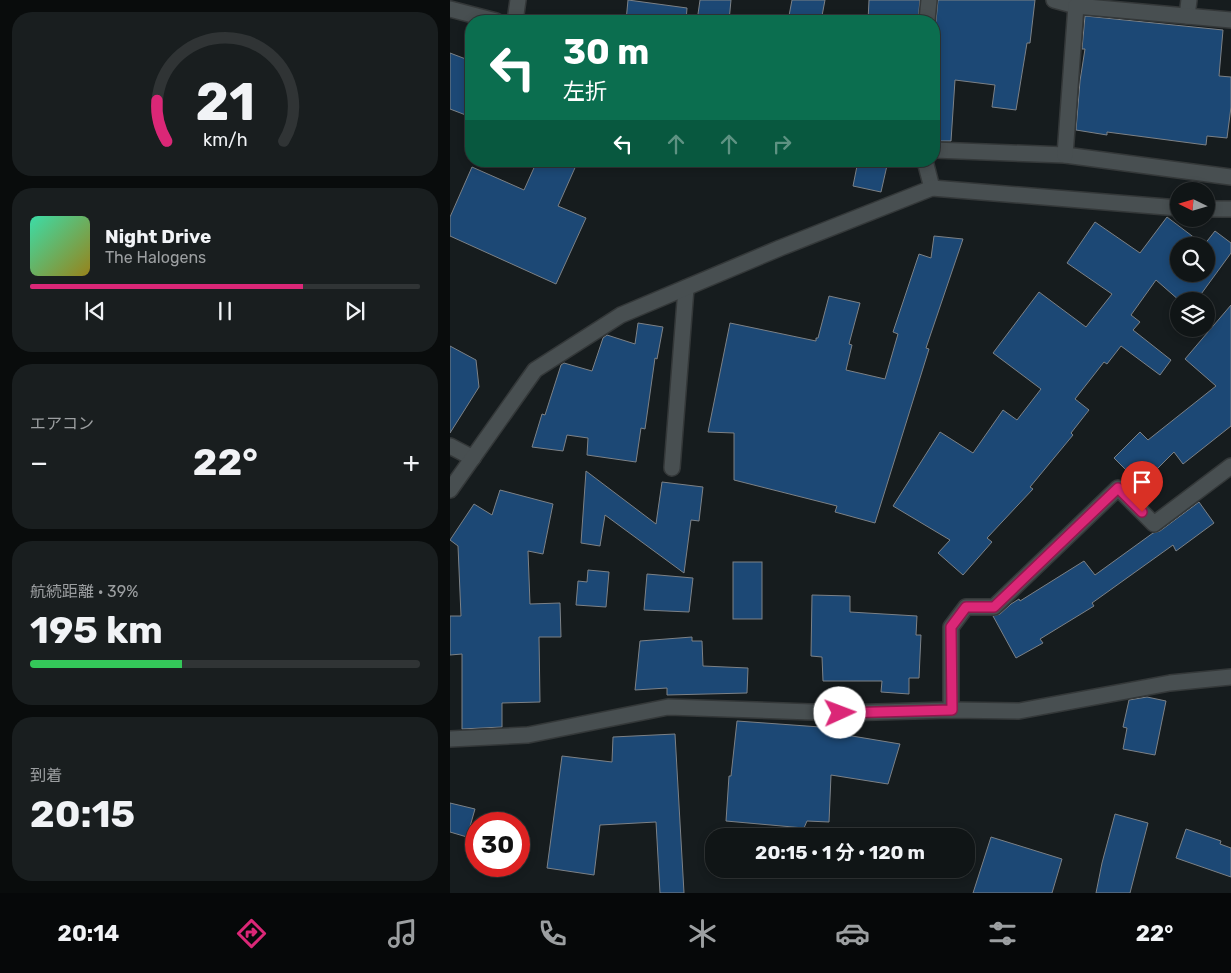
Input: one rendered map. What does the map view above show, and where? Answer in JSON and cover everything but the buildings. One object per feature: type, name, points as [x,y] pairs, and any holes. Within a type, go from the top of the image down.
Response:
[{"type":"street","points":[[516,15],[518,0]]},
{"type":"street","points":[[928,15],[929,0]]},
{"type":"street","points":[[1054,0],[1076,6],[1231,20]]},
{"type":"street","points":[[1188,16],[1189,0]]},
{"type":"street","points":[[1065,155],[1076,6]]},
{"type":"street","points":[[450,9],[473,15]]},
{"type":"street","points":[[940,150],[1065,155],[1231,177]]},
{"type":"street","points":[[927,167],[932,188]]},
{"type":"street","points":[[450,490],[535,370],[621,315],[780,248],[932,188],[1170,207]]},
{"type":"street","points":[[1215,209],[1231,210]]},
{"type":"street","points":[[672,468],[686,288]]},
{"type":"street","points":[[450,446],[473,458]]},
{"type":"street","points":[[952,710],[951,627],[966,607],[994,607],[1118,488],[1154,524],[1231,466]]},
{"type":"street","points":[[450,739],[528,735],[668,707],[840,713],[952,710],[1019,711],[1170,683],[1231,676]]},
{"type":"route","points":[[840,713],[952,710],[951,627],[966,607],[994,607],[1118,488],[1142,512]]}]
